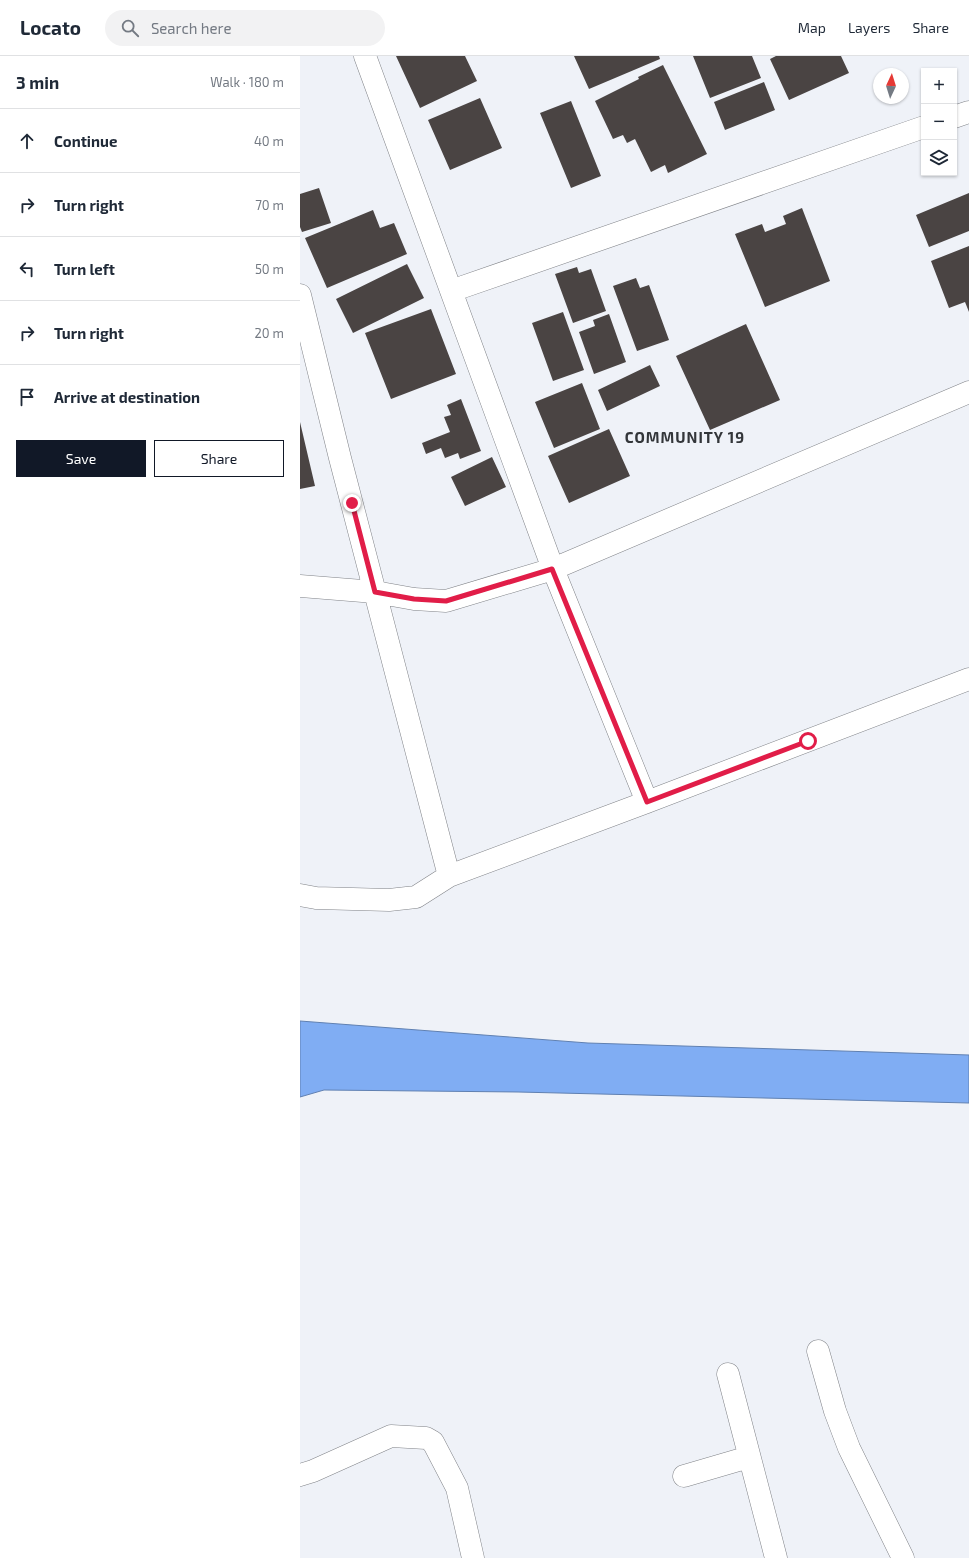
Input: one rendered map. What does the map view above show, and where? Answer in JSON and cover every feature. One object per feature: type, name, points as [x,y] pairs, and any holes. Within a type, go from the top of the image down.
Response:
[{"type":"street","points":[[365,56],[452,291],[552,569],[647,802]]},
{"type":"street","points":[[957,116],[969,112]]},
{"type":"street","points":[[452,291],[921,128]]},
{"type":"street","points":[[300,295],[449,876]]},
{"type":"street","points":[[300,586],[375,592],[414,599],[446,601],[552,569],[969,392]]},
{"type":"street","points":[[300,895],[316,898],[389,900],[416,897],[449,876],[969,679]]},
{"type":"street","points":[[818,1351],[835,1412],[849,1448],[903,1558]]},
{"type":"street","points":[[728,1374],[776,1558]]},
{"type":"street","points":[[300,1475],[313,1471],[391,1436],[426,1438],[433,1442],[457,1488],[473,1558]]},
{"type":"street","points":[[684,1476],[750,1457]]},
{"type":"water","points":[[300,1021],[588,1043],[969,1055],[969,1103],[518,1092],[324,1090],[300,1097]]},
{"type":"building","points":[[396,56],[465,56],[477,81],[420,108]]},
{"type":"building","points":[[574,56],[659,56],[660,59],[589,89]]},
{"type":"building","points":[[693,56],[752,56],[761,78],[710,98]]},
{"type":"building","points":[[776,56],[841,56],[849,73],[789,100],[770,59]]},
{"type":"building","points":[[663,65],[707,154],[668,173],[665,165],[651,172],[635,139],[627,143],[623,135],[613,139],[595,101]]},
{"type":"building","points":[[764,82],[775,110],[725,130],[714,102]]},
{"type":"building","points":[[480,98],[502,148],[450,170],[428,120]]},
{"type":"building","points":[[571,101],[601,176],[571,188],[540,113]]},
{"type":"building","points":[[319,188],[331,223],[302,232],[300,227],[300,194]]},
{"type":"building","points":[[969,193],[969,231],[929,247],[916,215]]},
{"type":"building","points":[[802,208],[830,281],[765,307],[735,234],[762,224],[765,232],[786,224],[783,216]]},
{"type":"building","points":[[373,210],[380,228],[394,223],[407,254],[327,288],[305,238]]},
{"type":"building","points":[[969,246],[969,312],[965,302],[949,308],[931,261]]},
{"type":"building","points":[[407,264],[424,298],[353,333],[336,299]]},
{"type":"building","points":[[577,267],[579,273],[591,269],[606,311],[573,323],[555,274]]},
{"type":"building","points":[[636,278],[640,288],[649,285],[669,340],[637,351],[613,286]]},
{"type":"building","points":[[431,309],[456,374],[391,399],[365,333]]},
{"type":"building","points":[[563,312],[584,370],[553,381],[532,323]]},
{"type":"building","points":[[609,314],[626,362],[594,374],[579,332],[595,326],[593,320]]},
{"type":"building","points":[[746,324],[780,400],[710,430],[676,356]]},
{"type":"building","points":[[650,365],[660,386],[607,411],[598,390]]},
{"type":"building","points":[[582,383],[600,429],[554,448],[535,402]]},
{"type":"building","points":[[461,399],[481,451],[460,459],[458,453],[445,458],[441,448],[426,454],[422,443],[450,432],[444,417],[451,415],[447,405]]},
{"type":"building","points":[[300,422],[315,486],[300,489]]},
{"type":"building","points":[[609,429],[630,476],[569,503],[548,456]]},
{"type":"building","points":[[492,457],[506,487],[465,506],[451,477]]},
{"type":"district","name":"COMMUNITY 19","points":[[685,437]]},
{"type":"route","points":[[352,503],[375,592],[414,599],[446,601],[552,569],[647,802],[808,741]]}]
